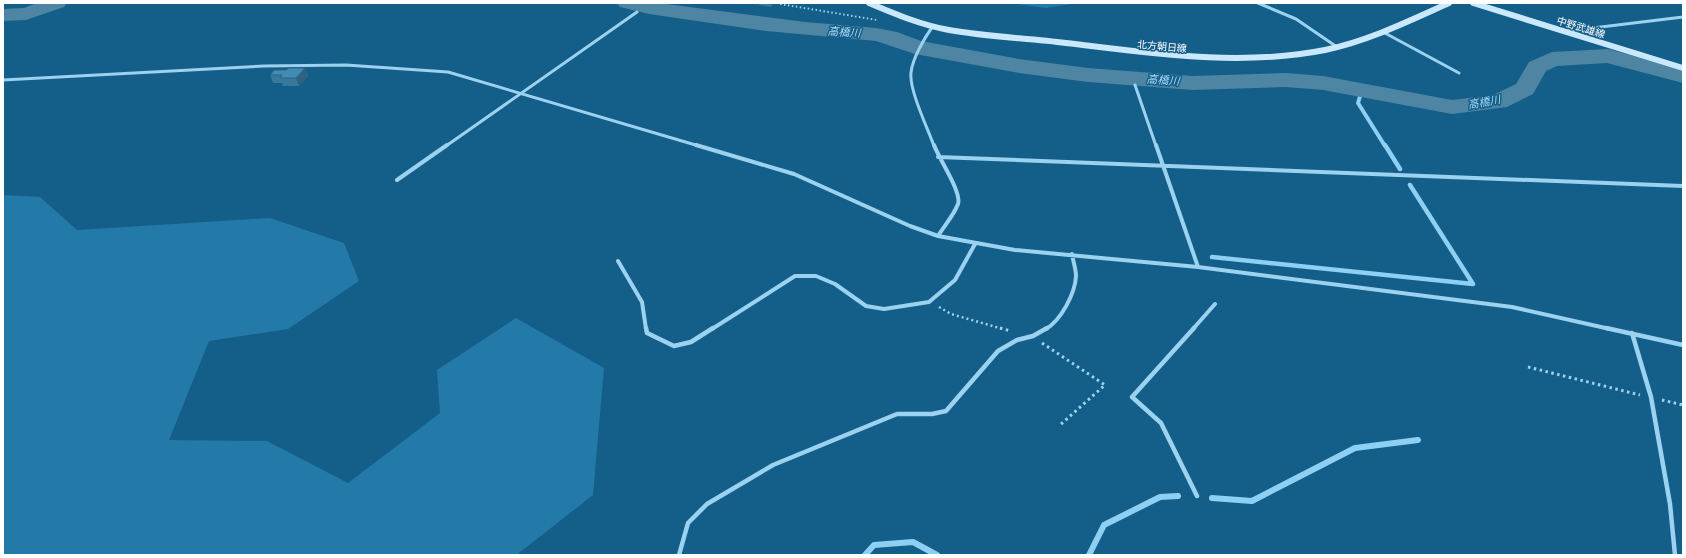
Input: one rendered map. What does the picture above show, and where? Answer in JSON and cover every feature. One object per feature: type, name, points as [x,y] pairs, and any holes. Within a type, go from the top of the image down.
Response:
[{"type":"main road","name":"北方朝日線","points":[[869,3],[910,20],[933,26],[1129,52],[1175,56],[1228,58],[1273,57],[1308,53],[1338,47],[1383,32],[1449,3]]},
{"type":"main road","name":"中野武雄線","points":[[1473,3],[1683,68]]},
{"type":"street","points":[[1258,3],[1296,19],[1338,47]]},
{"type":"street","points":[[397,180],[522,94],[637,12]]},
{"type":"street","points":[[1566,32],[1683,17]]},
{"type":"street","points":[[933,26],[923,40],[911,73],[914,88],[938,157],[958,194],[958,204],[938,236]]},
{"type":"street","points":[[1383,32],[1459,73]]},
{"type":"street","points":[[3,80],[264,66],[346,65],[448,72],[794,174],[910,226],[938,236],[975,244],[1015,250],[1072,254],[1198,267],[1512,307],[1683,345]]},
{"type":"street","points":[[1135,85],[1162,167],[1198,267]]},
{"type":"street","points":[[938,157],[1162,167],[1683,186]]},
{"type":"street","points":[[618,261],[642,302],[647,333],[674,346],[691,342],[795,276],[816,276],[822,278],[835,284],[866,306],[884,309],[929,302],[954,280],[975,244]]},
{"type":"street","points":[[679,555],[688,523],[708,504],[774,465],[897,414],[932,414],[946,411],[998,351],[1017,340],[1033,336],[1054,324],[1067,306],[1076,276],[1072,254]]},
{"type":"street","points":[[1197,496],[1161,423],[1132,397],[1215,304]]},
{"type":"street","points":[[1632,333],[1650,397],[1670,504],[1675,555]]},
{"type":"path","points":[[780,4],[880,21]]},
{"type":"path","points":[[929,302],[951,314],[1033,336],[1105,385],[1060,425]]},
{"type":"path","points":[[1528,367],[1683,405]]},
{"type":"shaded area","points":[[1009,3],[1078,3],[1046,8]]},
{"type":"shaded area","points":[[3,195],[40,197],[77,230],[270,218],[344,243],[359,281],[288,329],[209,341],[169,440],[267,441],[348,483],[440,413],[437,370],[516,318],[604,368],[593,495],[519,553],[520,555],[3,555]]},
{"type":"building","points":[[289,68],[305,68],[296,78],[280,78],[282,75],[270,75],[274,70],[286,70]]},
{"type":"waterway","name":"高橋川","points":[[3,15],[26,14],[57,3]]},
{"type":"waterway","name":"高橋川","points":[[627,3],[649,8],[786,27],[876,34],[903,41],[915,47],[1019,66],[1088,75],[1193,83],[1286,80],[1323,83],[1452,107],[1498,102],[1525,89],[1537,67],[1552,59],[1608,56],[1683,76]]},
{"type":"waterway","points":[[1362,90],[1358,103],[1385,146]]},
{"type":"waterway","points":[[1385,145],[1400,169]]},
{"type":"waterway","points":[[1212,257],[1473,284],[1410,185]]},
{"type":"waterway","points":[[1212,498],[1252,501],[1355,448],[1418,440]]},
{"type":"waterway","points":[[1089,555],[1104,525],[1160,497],[1178,496]]},
{"type":"waterway","points":[[865,555],[874,545],[913,542],[937,555]]}]
